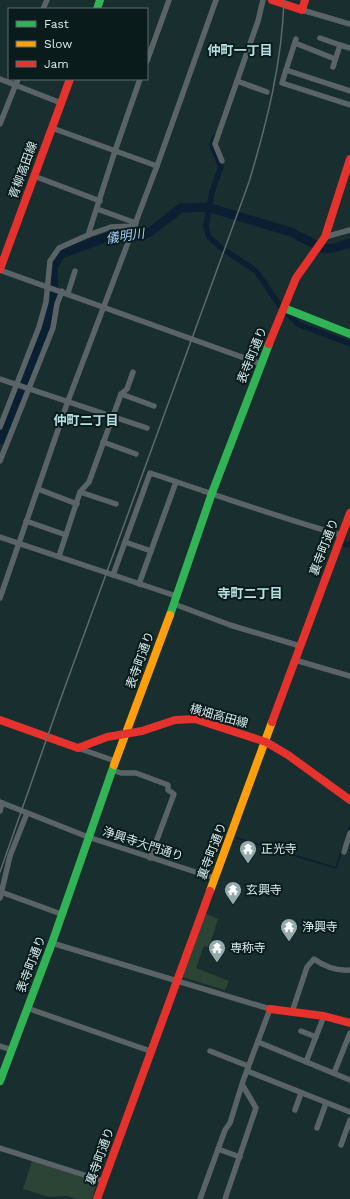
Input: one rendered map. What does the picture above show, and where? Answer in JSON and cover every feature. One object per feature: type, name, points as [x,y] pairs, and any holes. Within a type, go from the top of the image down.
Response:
[{"type":"street","points":[[148,58],[169,0]]},
{"type":"street","points":[[0,598],[68,400],[136,224],[216,0]]},
{"type":"street","points":[[222,161],[215,144],[263,0]]},
{"type":"street","points":[[272,0],[350,24]]},
{"type":"street","points":[[302,10],[305,0]]},
{"type":"street","points":[[320,38],[350,48]]},
{"type":"street","points":[[335,59],[296,41],[282,83],[350,105]]},
{"type":"street","points":[[332,67],[340,45]]},
{"type":"street","points":[[286,70],[350,91]]},
{"type":"street","points":[[0,79],[16,82],[61,103]]},
{"type":"street","name":"青柳高田線","points":[[0,270],[70,80]]},
{"type":"street","points":[[88,235],[98,209],[115,151],[140,80]]},
{"type":"street","points":[[237,81],[267,92]]},
{"type":"street","points":[[0,124],[16,82]]},
{"type":"street","points":[[52,128],[157,166]]},
{"type":"street","points":[[323,239],[350,159]]},
{"type":"street","points":[[34,176],[100,200]]},
{"type":"street","points":[[98,209],[136,224]]},
{"type":"street","points":[[0,427],[39,327],[46,302],[50,261],[59,248],[88,235],[111,227],[136,224]]},
{"type":"street","points":[[323,239],[350,230]]},
{"type":"street","name":"表寺町通り","points":[[0,1081],[52,943],[115,761],[175,600],[212,493],[261,364],[296,278],[323,239]]},
{"type":"street","points":[[0,270],[261,364]]},
{"type":"street","points":[[0,461],[19,410],[53,328],[57,304],[76,271]]},
{"type":"street","points":[[284,308],[350,334]]},
{"type":"street","points":[[59,556],[80,492],[89,482],[121,394],[126,389],[133,372]]},
{"type":"street","points":[[0,379],[68,400],[147,428]]},
{"type":"street","points":[[121,394],[154,406]]},
{"type":"street","points":[[103,442],[136,454]]},
{"type":"street","points":[[113,575],[150,473],[212,493],[247,507],[341,535]]},
{"type":"street","points":[[139,584],[176,482]]},
{"type":"street","points":[[38,489],[77,504]]},
{"type":"street","points":[[80,492],[116,504]]},
{"type":"street","name":"裏寺町通り","points":[[97,1199],[150,1051],[266,742],[350,512]]},
{"type":"street","points":[[26,521],[66,535]]},
{"type":"street","points":[[0,537],[139,584],[230,625],[300,646]]},
{"type":"street","points":[[125,542],[151,551]]},
{"type":"street","points":[[295,660],[350,676]]},
{"type":"street","name":"横畑高田線","points":[[78,748],[94,741],[126,732],[142,731],[185,717],[266,742],[288,755],[350,800]]},
{"type":"street","points":[[0,720],[115,761]]},
{"type":"street","points":[[112,770],[121,773],[136,773],[168,785],[168,790],[174,794],[150,858]]},
{"type":"street","points":[[0,811],[1,803]]},
{"type":"street","name":"浄興寺大門通り","points":[[1,803],[88,837],[214,878]]},
{"type":"street","points":[[27,813],[10,856],[1,895],[61,914]]},
{"type":"street","points":[[344,852],[350,833]]},
{"type":"street","points":[[52,943],[270,1009],[324,1016],[350,1023]]},
{"type":"street","points":[[292,1012],[305,972],[314,959],[321,965],[335,970],[350,970]]},
{"type":"street","points":[[27,1008],[150,1051]]},
{"type":"street","points":[[200,1199],[225,1130],[230,1123],[248,1068],[270,1009]]},
{"type":"street","points":[[306,1062],[324,1016]]},
{"type":"street","points":[[301,1031],[316,1037]]},
{"type":"street","points":[[334,1073],[350,1033]]},
{"type":"street","points":[[258,1042],[350,1080]]},
{"type":"street","points":[[0,1046],[12,1050]]},
{"type":"street","points":[[210,1051],[301,1093],[350,1112]]},
{"type":"street","points":[[225,1199],[256,1108],[243,1086]]},
{"type":"street","points":[[295,1110],[301,1093]]},
{"type":"street","points":[[317,1128],[326,1102]]},
{"type":"street","points":[[341,1145],[350,1120]]},
{"type":"street","points":[[0,1148],[103,1181]]},
{"type":"street","points":[[218,1149],[240,1157]]},
{"type":"green space","points":[[204,913],[218,919],[209,947],[204,946],[196,968],[229,981],[225,990],[182,977]]},
{"type":"green space","points":[[32,1161],[97,1182],[92,1199],[77,1199],[67,1196],[49,1197],[23,1189]]},
{"type":"waterway","points":[[215,137],[212,145],[221,167],[212,192],[208,212],[206,227],[209,237],[220,247],[256,271],[280,306]]},
{"type":"waterway","name":"儀明川","points":[[0,440],[45,331],[54,301],[53,267],[61,254],[110,236],[140,236],[150,232],[181,208],[207,207],[291,232],[324,249],[334,248],[350,243]]},
{"type":"waterway","points":[[287,313],[298,324],[350,344]]},
{"type":"waterway","points":[[345,544],[350,545]]},
{"type":"waterway","points":[[348,831],[350,826]]},
{"type":"waterway","points":[[237,838],[336,868],[342,850]]},
{"type":"railway","points":[[0,872],[62,695],[249,182],[262,137],[277,69],[283,23],[284,0]]},
{"type":"traffic: fast","points":[[97,8],[100,0]]},
{"type":"traffic: fast","points":[[284,308],[350,334]]},
{"type":"traffic: fast","points":[[170,615],[212,493],[269,344]]},
{"type":"traffic: fast","points":[[0,1081],[52,943],[114,765]]},
{"type":"traffic: slow","points":[[114,765],[170,615]]},
{"type":"traffic: slow","points":[[210,891],[272,722]]},
{"type":"traffic: jam","points":[[272,0],[302,10],[305,0]]},
{"type":"traffic: jam","points":[[0,269],[70,80]]},
{"type":"traffic: jam","points":[[269,344],[296,278],[325,237],[350,159]]},
{"type":"traffic: jam","points":[[272,722],[350,513]]},
{"type":"traffic: jam","points":[[0,720],[78,748],[107,737],[142,731],[175,720],[195,719],[266,742],[288,755],[350,800]]},
{"type":"traffic: jam","points":[[97,1199],[210,891]]},
{"type":"traffic: jam","points":[[270,1009],[324,1016],[350,1023]]},
{"type":"place","name":"正光寺","points":[[248,864]]},
{"type":"place","name":"玄興寺","points":[[233,905]]},
{"type":"place","name":"浄興寺","points":[[289,942]]},
{"type":"place","name":"専称寺","points":[[217,963]]},
{"type":"district","name":"仲町一丁目","points":[[240,50]]},
{"type":"district","name":"仲町二丁目","points":[[86,420]]},
{"type":"district","name":"寺町二丁目","points":[[250,593]]}]
